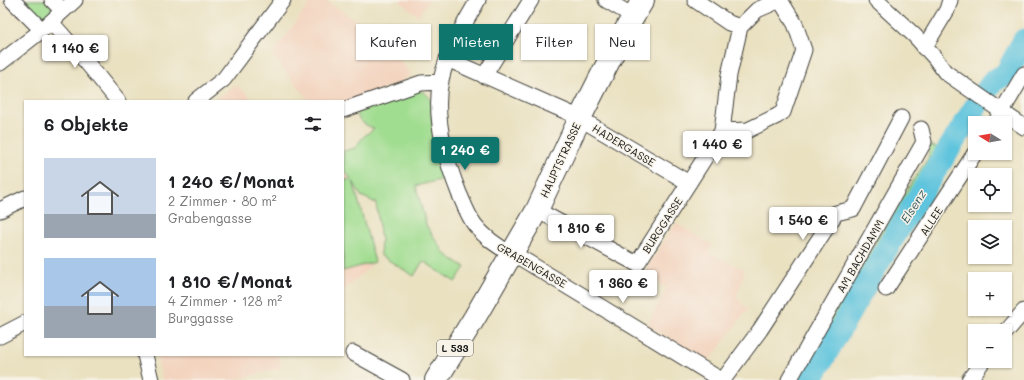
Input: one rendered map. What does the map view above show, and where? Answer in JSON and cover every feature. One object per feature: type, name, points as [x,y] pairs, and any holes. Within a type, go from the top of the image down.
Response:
[{"type":"main road","name":"HAUPTSTRASSE","points":[[436,380],[537,210],[580,118],[618,43],[638,8]]},
{"type":"street","points":[[12,0],[47,26],[88,64],[117,100]]},
{"type":"street","points":[[52,0],[63,11]]},
{"type":"street","points":[[0,64],[47,26],[74,0]]},
{"type":"street","points":[[197,100],[224,79],[283,0]]},
{"type":"street","name":"GRABENGASSE","points":[[465,24],[478,0]]},
{"type":"street","points":[[484,76],[531,0]]},
{"type":"street","points":[[606,0],[638,8]]},
{"type":"street","points":[[695,0],[729,23],[740,28]]},
{"type":"street","points":[[780,0],[795,24],[804,50],[783,112],[748,130],[722,131],[729,75],[740,28],[757,10],[780,0]]},
{"type":"street","points":[[876,0],[915,36],[943,76],[973,91],[990,104],[998,116]]},
{"type":"street","points":[[929,57],[933,34],[947,10],[950,0]]},
{"type":"street","name":"GRABENGASSE","points":[[447,60],[441,82],[439,111],[442,137],[453,177],[466,211],[475,225],[489,240],[505,251],[519,257],[722,380],[760,330],[836,213],[853,209],[901,118]]},
{"type":"street","name":"HADERGASSE","points":[[447,60],[580,118],[689,183]]},
{"type":"street","points":[[1000,116],[1024,74]]},
{"type":"street","points":[[344,110],[421,83],[441,82]]},
{"type":"street","points":[[1012,123],[1024,127]]},
{"type":"street","name":"AM BACHDAMM","points":[[789,380],[924,142],[921,129]]},
{"type":"street","name":"BURGGASSE","points":[[537,210],[637,264],[722,131]]},
{"type":"street","name":"ALLEE","points":[[886,289],[970,160]]},
{"type":"street","points":[[0,210],[24,198]]},
{"type":"street","points":[[1012,325],[1024,311]]},
{"type":"street","points":[[0,336],[24,324]]},
{"type":"street","points":[[353,353],[402,380]]},
{"type":"street","points":[[145,356],[151,380]]},
{"type":"street","points":[[969,380],[978,368]]},
{"type":"shaded area","points":[[312,0],[324,0],[363,24],[356,24],[356,60],[399,60],[411,74],[399,83],[344,103],[344,100],[309,100],[275,59],[273,53]]},
{"type":"shaded area","points":[[398,0],[429,0],[418,16]]},
{"type":"shaded area","points":[[234,85],[244,91],[252,100],[215,100]]},
{"type":"shaded area","points":[[344,170],[352,179],[375,262],[344,290]]},
{"type":"shaded area","points":[[676,223],[712,245],[709,253],[745,270],[737,296],[738,300],[748,309],[709,361],[648,326],[667,288],[642,275]]},
{"type":"shaded area","points":[[156,356],[278,356],[281,368],[234,380],[163,380]]},
{"type":"green space","points":[[19,0],[45,0],[55,11],[42,23]]},
{"type":"green space","points":[[418,90],[424,92],[429,97],[432,106],[432,126],[435,141],[447,178],[416,186],[426,225],[445,254],[465,267],[455,282],[423,261],[414,276],[380,255],[381,240],[376,203],[361,196],[353,181],[375,262],[344,271],[344,181],[351,179],[344,170],[344,151],[355,148],[363,137],[374,129],[360,120],[356,112]]},
{"type":"green space","points":[[969,97],[984,109],[979,116],[968,116],[968,133],[950,161],[823,380],[794,380],[875,243],[928,158],[930,145],[938,148]]},
{"type":"waterway","name":"Elsenz","points":[[811,380],[901,225],[993,81],[1006,74],[1024,40]]}]
